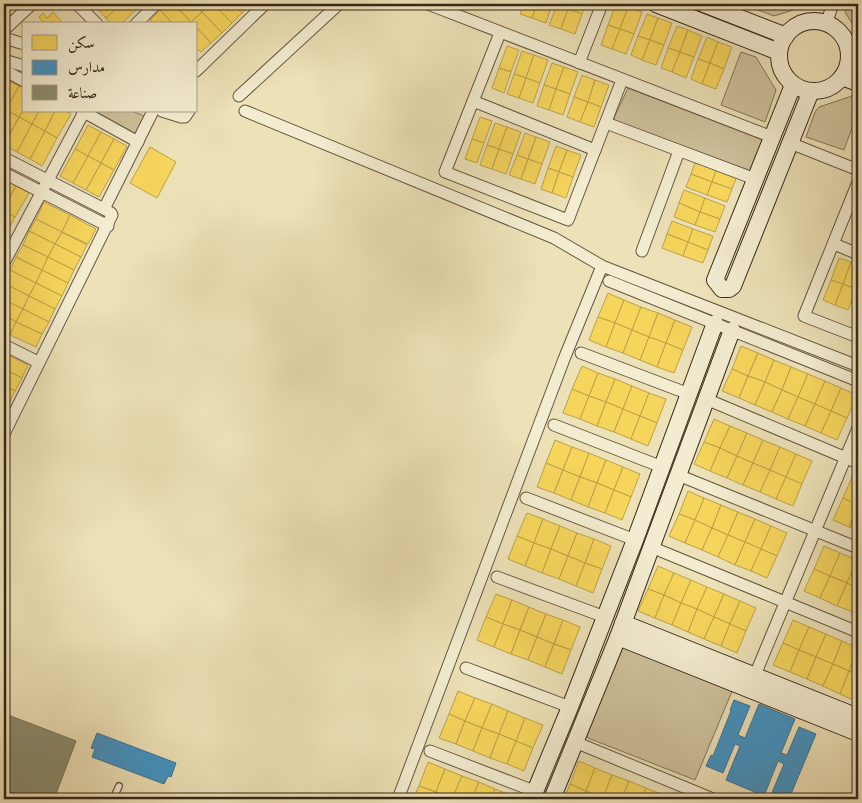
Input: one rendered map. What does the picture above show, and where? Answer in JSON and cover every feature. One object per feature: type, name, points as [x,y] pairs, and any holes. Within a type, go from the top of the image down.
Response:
[{"type":"street","points":[[22,43],[5,36],[32,4]]},
{"type":"street","points":[[77,4],[95,22]]},
{"type":"street","points":[[138,22],[156,4]]},
{"type":"street","points":[[198,69],[265,4]]},
{"type":"street","points":[[239,96],[339,4]]},
{"type":"street","points":[[428,4],[772,137]]},
{"type":"street","points":[[579,63],[602,4]]},
{"type":"street","points":[[656,4],[779,52]]},
{"type":"street","points":[[704,4],[786,36]]},
{"type":"street","points":[[826,24],[833,4]]},
{"type":"street","points":[[817,22],[826,24],[840,34],[854,62],[842,77],[832,86],[823,90],[811,91],[793,85],[784,75],[781,67],[779,52],[786,36],[800,24],[817,22]]},
{"type":"street","points":[[500,33],[445,172],[568,220],[622,80]]},
{"type":"street","points":[[4,60],[22,65]]},
{"type":"street","points":[[4,70],[22,80]]},
{"type":"street","points":[[842,77],[858,83]]},
{"type":"street","points":[[793,85],[715,280],[722,289],[729,289],[733,286],[811,91]]},
{"type":"street","points":[[473,101],[595,150]]},
{"type":"street","points":[[245,111],[554,238],[602,266],[858,366]]},
{"type":"street","points":[[4,260],[48,181],[83,112],[138,142]]},
{"type":"street","points":[[104,208],[153,112]]},
{"type":"street","points":[[165,112],[181,118],[188,112]]},
{"type":"street","points":[[606,123],[755,179]]},
{"type":"street","points":[[790,143],[858,170]]},
{"type":"street","points":[[642,251],[679,150]]},
{"type":"street","points":[[4,158],[104,208],[112,215],[4,434]]},
{"type":"street","points":[[4,173],[108,226]]},
{"type":"street","points":[[858,182],[804,316],[858,336]]},
{"type":"street","points":[[834,244],[858,254]]},
{"type":"street","points":[[398,799],[564,359],[602,266]]},
{"type":"street","points":[[609,281],[858,381]]},
{"type":"street","points":[[430,751],[533,795],[570,707],[635,540],[715,323]]},
{"type":"street","points":[[552,799],[620,630],[732,330]]},
{"type":"street","points":[[4,345],[38,362]]},
{"type":"street","points":[[581,353],[690,394]]},
{"type":"street","points":[[706,399],[858,463]]},
{"type":"street","points":[[554,426],[662,467]]},
{"type":"street","points":[[756,675],[858,428]]},
{"type":"street","points":[[678,475],[858,548]]},
{"type":"street","points":[[526,498],[635,540]]},
{"type":"street","points":[[649,503],[665,509]]},
{"type":"street","points":[[651,547],[858,632]]},
{"type":"street","points":[[497,577],[605,617]]},
{"type":"street","points":[[620,630],[756,675],[858,717]]},
{"type":"street","points":[[620,630],[858,733]]},
{"type":"street","points":[[466,668],[570,707]]},
{"type":"street","points":[[575,742],[713,799]]},
{"type":"lane","points":[[113,799],[119,786]]},
{"type":"shaded area","points":[[755,4],[813,4],[774,16],[753,8]]},
{"type":"shaded area","points":[[846,4],[858,4],[858,33],[845,12]]},
{"type":"shaded area","points":[[741,52],[756,57],[776,90],[765,122],[721,105]]},
{"type":"shaded area","points":[[628,88],[761,138],[763,141],[751,171],[615,121],[614,118]]},
{"type":"shaded area","points":[[855,95],[858,97],[858,111],[844,150],[806,137],[815,112],[819,107]]},
{"type":"shaded area","points":[[96,112],[134,112],[145,116],[136,134]]},
{"type":"shaded area","points":[[623,646],[733,689],[695,780],[588,738],[587,735]]},
{"type":"building: سكن","points":[[4,4],[16,4],[4,15]]},
{"type":"building: سكن","points":[[100,4],[121,4],[106,18],[96,7]]},
{"type":"building: سكن","points":[[121,4],[136,4],[139,7],[123,22],[109,22],[106,18]]},
{"type":"building: سكن","points":[[167,4],[174,4],[191,22],[171,22],[160,10]]},
{"type":"building: سكن","points":[[174,4],[193,4],[202,12],[191,22]]},
{"type":"building: سكن","points":[[193,4],[211,4],[202,12]]},
{"type":"building: سكن","points":[[211,4],[232,23],[222,33],[202,12]]},
{"type":"building: سكن","points":[[213,4],[233,4],[242,13],[232,23]]},
{"type":"building: سكن","points":[[233,4],[252,4],[242,13]]},
{"type":"building: سكن","points":[[502,4],[518,4],[515,10]]},
{"type":"building: سكن","points":[[524,4],[537,4],[532,18],[520,14]]},
{"type":"building: سكن","points":[[537,4],[552,4],[546,23],[532,18]]},
{"type":"building: سكن","points":[[570,4],[586,4],[582,14],[568,9]]},
{"type":"building: سكن","points":[[616,4],[628,7],[620,29],[608,25]]},
{"type":"building: سكن","points":[[557,5],[568,9],[561,29],[549,25]]},
{"type":"building: سكن","points":[[628,7],[642,12],[634,34],[620,29]]},
{"type":"building: سكن","points":[[568,9],[582,14],[575,34],[561,29]]},
{"type":"building: سكن","points":[[160,10],[171,22],[152,22],[150,20]]},
{"type":"building: سكن","points":[[53,12],[62,22],[43,22],[39,17],[43,13],[47,18]]},
{"type":"building: سكن","points":[[202,12],[222,33],[211,43],[198,29],[198,22],[191,22]]},
{"type":"building: سكن","points":[[647,14],[658,18],[650,40],[638,36]]},
{"type":"building: سكن","points":[[658,18],[672,23],[664,45],[650,40]]},
{"type":"building: سكن","points":[[608,25],[620,29],[612,49],[601,45]]},
{"type":"building: سكن","points":[[677,26],[688,30],[680,52],[668,48]]},
{"type":"building: سكن","points":[[198,29],[211,43],[201,52],[198,50]]},
{"type":"building: سكن","points":[[620,29],[634,34],[626,54],[612,49]]},
{"type":"building: سكن","points":[[688,30],[702,36],[694,57],[680,52]]},
{"type":"building: سكن","points":[[638,36],[650,40],[642,60],[631,55]]},
{"type":"building: سكن","points":[[707,37],[718,42],[710,63],[698,59]]},
{"type":"building: سكن","points":[[650,40],[664,45],[656,65],[642,60]]},
{"type":"building: سكن","points":[[718,42],[732,47],[724,69],[710,63]]},
{"type":"building: سكن","points":[[507,46],[519,50],[511,72],[499,68]]},
{"type":"building: سكن","points":[[668,48],[680,52],[672,72],[661,68]]},
{"type":"building: سكن","points":[[522,51],[534,55],[526,78],[514,74]]},
{"type":"building: سكن","points":[[680,52],[694,57],[686,78],[672,72]]},
{"type":"building: سكن","points":[[534,55],[548,60],[540,83],[526,78]]},
{"type":"building: سكن","points":[[698,59],[710,63],[702,84],[691,79]]},
{"type":"building: سكن","points":[[552,63],[564,67],[556,89],[544,85]]},
{"type":"building: سكن","points":[[710,63],[724,69],[716,89],[702,84]]},
{"type":"building: سكن","points":[[564,67],[578,72],[570,94],[556,89]]},
{"type":"building: سكن","points":[[499,68],[511,72],[504,93],[492,88]]},
{"type":"building: سكن","points":[[514,74],[526,78],[519,98],[507,94]]},
{"type":"building: سكن","points":[[582,75],[595,80],[588,102],[574,97]]},
{"type":"building: سكن","points":[[526,78],[540,83],[533,103],[519,98]]},
{"type":"building: سكن","points":[[6,79],[19,86],[6,110],[4,109],[4,84]]},
{"type":"building: سكن","points":[[595,80],[609,85],[601,107],[588,102]]},
{"type":"building: سكن","points":[[544,85],[556,89],[549,110],[537,106]]},
{"type":"building: سكن","points":[[19,86],[22,88],[22,112],[19,117],[6,110]]},
{"type":"building: سكن","points":[[556,89],[570,94],[563,115],[549,110]]},
{"type":"building: سكن","points":[[574,97],[588,102],[580,122],[567,117]]},
{"type":"building: سكن","points":[[588,102],[601,107],[594,127],[580,122]]},
{"type":"building: سكن","points":[[6,110],[19,117],[4,145],[4,115]]},
{"type":"building: سكن","points":[[22,112],[38,112],[32,124],[19,117]]},
{"type":"building: سكن","points":[[38,112],[54,112],[45,131],[32,124]]},
{"type":"building: سكن","points":[[54,112],[68,112],[71,114],[57,138],[45,131]]},
{"type":"building: سكن","points":[[19,117],[32,124],[17,152],[4,145]]},
{"type":"building: سكن","points":[[480,117],[492,121],[484,143],[472,139]]},
{"type":"building: سكن","points":[[495,123],[507,127],[499,149],[487,145]]},
{"type":"building: سكن","points":[[32,124],[45,131],[30,159],[17,152]]},
{"type":"building: سكن","points":[[88,125],[101,132],[88,156],[75,149]]},
{"type":"building: سكن","points":[[507,127],[521,132],[513,154],[499,149]]},
{"type":"building: سكن","points":[[858,128],[858,144],[853,142]]},
{"type":"building: سكن","points":[[45,131],[57,138],[42,166],[30,159]]},
{"type":"building: سكن","points":[[101,132],[114,139],[101,163],[88,156]]},
{"type":"building: سكن","points":[[525,133],[536,137],[528,159],[517,155]]},
{"type":"building: سكن","points":[[536,137],[550,142],[542,164],[528,159]]},
{"type":"building: سكن","points":[[114,139],[127,146],[114,170],[101,163]]},
{"type":"building: سكن","points":[[472,139],[484,143],[477,163],[465,159]]},
{"type":"building: سكن","points":[[487,145],[499,149],[492,169],[480,165]]},
{"type":"building: سكن","points":[[556,146],[567,150],[559,172],[548,168]]},
{"type":"building: سكن","points":[[150,147],[176,162],[157,198],[130,183]]},
{"type":"building: سكن","points":[[75,149],[88,156],[73,183],[60,176]]},
{"type":"building: سكن","points":[[499,149],[513,154],[506,174],[492,169]]},
{"type":"building: سكن","points":[[567,150],[581,155],[573,177],[559,172]]},
{"type":"building: سكن","points":[[517,155],[528,159],[521,179],[509,175]]},
{"type":"building: سكن","points":[[88,156],[101,163],[86,190],[73,183]]},
{"type":"building: سكن","points":[[528,159],[542,164],[535,184],[521,179]]},
{"type":"building: سكن","points":[[696,160],[717,168],[712,182],[691,174]]},
{"type":"building: سكن","points":[[101,163],[114,170],[99,197],[86,190]]},
{"type":"building: سكن","points":[[548,168],[559,172],[552,193],[541,189]]},
{"type":"building: سكن","points":[[717,168],[737,176],[732,189],[712,182]]},
{"type":"building: سكن","points":[[559,172],[573,177],[566,198],[552,193]]},
{"type":"building: سكن","points":[[691,174],[712,182],[707,195],[686,187]]},
{"type":"building: سكن","points":[[4,179],[16,186],[4,208]]},
{"type":"building: سكن","points":[[712,182],[732,189],[727,202],[707,195]]},
{"type":"building: سكن","points":[[16,186],[29,193],[15,217],[4,211],[4,208]]},
{"type":"building: سكن","points":[[684,190],[705,198],[700,212],[679,203]]},
{"type":"building: سكن","points":[[705,198],[725,206],[720,219],[700,212]]},
{"type":"building: سكن","points":[[44,202],[70,215],[62,232],[36,219]]},
{"type":"building: سكن","points":[[679,203],[700,212],[695,225],[674,217]]},
{"type":"building: سكن","points":[[4,211],[15,217],[4,238]]},
{"type":"building: سكن","points":[[700,212],[720,219],[715,232],[695,225]]},
{"type":"building: سكن","points":[[70,215],[96,229],[88,244],[62,232]]},
{"type":"building: سكن","points":[[36,219],[62,232],[55,244],[29,231]]},
{"type":"building: سكن","points":[[672,221],[693,229],[688,242],[667,234]]},
{"type":"building: سكن","points":[[693,229],[713,236],[708,250],[688,242]]},
{"type":"building: سكن","points":[[29,231],[55,244],[48,257],[23,245]]},
{"type":"building: سكن","points":[[62,232],[87,245],[81,257],[55,244]]},
{"type":"building: سكن","points":[[667,234],[688,242],[683,256],[662,248]]},
{"type":"building: سكن","points":[[688,242],[708,250],[703,263],[683,256]]},
{"type":"building: سكن","points":[[55,244],[81,257],[74,270],[48,257]]},
{"type":"building: سكن","points":[[23,245],[48,257],[42,270],[16,257]]},
{"type":"building: سكن","points":[[16,257],[42,270],[36,283],[10,270]]},
{"type":"building: سكن","points":[[48,257],[74,270],[68,283],[42,270]]},
{"type":"building: سكن","points":[[839,258],[851,262],[843,284],[831,280]]},
{"type":"building: سكن","points":[[851,262],[858,265],[856,289],[843,284]]},
{"type":"building: سكن","points":[[10,270],[36,283],[29,296],[4,283]]},
{"type":"building: سكن","points":[[42,270],[68,283],[62,296],[36,283]]},
{"type":"building: سكن","points":[[831,280],[843,284],[835,305],[823,300]]},
{"type":"building: سكن","points":[[4,283],[29,296],[23,309],[4,300]]},
{"type":"building: سكن","points":[[36,283],[62,296],[55,309],[29,296]]},
{"type":"building: سكن","points":[[843,284],[856,289],[848,310],[835,305]]},
{"type":"building: سكن","points":[[608,293],[624,300],[615,323],[598,317]]},
{"type":"building: سكن","points":[[29,296],[55,309],[49,322],[23,309]]},
{"type":"building: سكن","points":[[4,300],[23,309],[16,322],[4,315]]},
{"type":"building: سكن","points":[[624,300],[641,307],[632,330],[615,323]]},
{"type":"building: سكن","points":[[641,307],[658,313],[649,337],[632,330]]},
{"type":"building: سكن","points":[[23,309],[49,322],[42,334],[16,322]]},
{"type":"building: سكن","points":[[658,313],[675,320],[666,343],[649,337]]},
{"type":"building: سكن","points":[[4,315],[16,322],[10,335],[4,332]]},
{"type":"building: سكن","points":[[598,317],[615,323],[606,347],[589,340]]},
{"type":"building: سكن","points":[[675,320],[692,327],[683,350],[666,343]]},
{"type":"building: سكن","points":[[16,322],[42,334],[36,347],[10,335]]},
{"type":"building: سكن","points":[[615,323],[632,330],[623,353],[606,347]]},
{"type":"building: سكن","points":[[632,330],[649,337],[640,360],[623,353]]},
{"type":"building: سكن","points":[[649,337],[666,343],[657,367],[640,360]]},
{"type":"building: سكن","points":[[666,343],[683,350],[674,373],[657,367]]},
{"type":"building: سكن","points":[[741,346],[758,353],[748,376],[732,369]]},
{"type":"building: سكن","points":[[4,353],[28,365],[22,378],[4,369]]},
{"type":"building: سكن","points":[[758,353],[774,360],[765,382],[748,376]]},
{"type":"building: سكن","points":[[774,360],[791,367],[782,390],[765,382]]},
{"type":"building: سكن","points":[[582,366],[598,373],[589,396],[572,389]]},
{"type":"building: سكن","points":[[791,367],[808,374],[798,397],[782,390]]},
{"type":"building: سكن","points":[[4,369],[22,378],[15,391],[4,385]]},
{"type":"building: سكن","points":[[732,369],[748,376],[739,398],[722,391]]},
{"type":"building: سكن","points":[[598,373],[615,379],[606,402],[589,396]]},
{"type":"building: سكن","points":[[808,374],[825,381],[815,404],[798,397]]},
{"type":"building: سكن","points":[[748,376],[765,382],[755,405],[739,398]]},
{"type":"building: سكن","points":[[615,379],[632,386],[623,409],[606,402]]},
{"type":"building: سكن","points":[[825,381],[841,388],[831,411],[815,404]]},
{"type":"building: سكن","points":[[765,382],[782,390],[772,412],[755,405]]},
{"type":"building: سكن","points":[[4,385],[15,391],[9,404],[4,401]]},
{"type":"building: سكن","points":[[632,386],[649,393],[640,416],[623,409]]},
{"type":"building: سكن","points":[[841,388],[857,395],[847,418],[831,411]]},
{"type":"building: سكن","points":[[572,389],[589,396],[580,419],[563,413]]},
{"type":"building: سكن","points":[[782,390],[798,397],[788,419],[772,412]]},
{"type":"building: سكن","points":[[649,393],[666,399],[657,423],[640,416]]},
{"type":"building: سكن","points":[[589,396],[606,402],[597,426],[580,419]]},
{"type":"building: سكن","points":[[798,397],[815,404],[805,426],[788,419]]},
{"type":"building: سكن","points":[[606,402],[623,409],[614,432],[597,426]]},
{"type":"building: سكن","points":[[815,404],[831,411],[821,433],[805,426]]},
{"type":"building: سكن","points":[[623,409],[640,416],[631,439],[614,432]]},
{"type":"building: سكن","points":[[831,411],[847,418],[837,440],[821,433]]},
{"type":"building: سكن","points":[[640,416],[657,423],[648,446],[631,439]]},
{"type":"building: سكن","points":[[714,419],[730,426],[720,448],[704,442]]},
{"type":"building: سكن","points":[[730,426],[747,433],[737,456],[720,448]]},
{"type":"building: سكن","points":[[747,433],[763,440],[753,463],[737,456]]},
{"type":"building: سكن","points":[[555,440],[572,447],[563,470],[546,463]]},
{"type":"building: سكن","points":[[763,440],[780,447],[770,470],[753,463]]},
{"type":"building: سكن","points":[[704,442],[720,448],[710,471],[694,464]]},
{"type":"building: سكن","points":[[572,447],[589,453],[580,477],[563,470]]},
{"type":"building: سكن","points":[[780,447],[796,454],[786,477],[770,470]]},
{"type":"building: سكن","points":[[720,448],[737,456],[727,478],[710,471]]},
{"type":"building: سكن","points":[[589,453],[606,460],[597,483],[580,477]]},
{"type":"building: سكن","points":[[796,454],[812,461],[802,484],[786,477]]},
{"type":"building: سكن","points":[[737,456],[753,463],[743,485],[727,478]]},
{"type":"building: سكن","points":[[606,460],[623,467],[614,490],[597,483]]},
{"type":"building: سكن","points":[[546,463],[563,470],[554,493],[537,487]]},
{"type":"building: سكن","points":[[753,463],[770,470],[760,492],[743,485]]},
{"type":"building: سكن","points":[[623,467],[640,474],[631,497],[614,490]]},
{"type":"building: سكن","points":[[563,470],[580,477],[571,500],[554,493]]},
{"type":"building: سكن","points":[[770,470],[786,477],[776,499],[760,492]]},
{"type":"building: سكن","points":[[853,475],[858,478],[858,505],[843,498]]},
{"type":"building: سكن","points":[[580,477],[597,483],[588,507],[571,500]]},
{"type":"building: سكن","points":[[786,477],[802,484],[793,506],[776,499]]},
{"type":"building: سكن","points":[[597,483],[614,490],[605,513],[588,507]]},
{"type":"building: سكن","points":[[614,490],[631,497],[622,520],[605,513]]},
{"type":"building: سكن","points":[[688,491],[704,498],[695,520],[679,514]]},
{"type":"building: سكن","points":[[704,498],[721,505],[712,528],[695,520]]},
{"type":"building: سكن","points":[[843,498],[858,505],[849,527],[833,520]]},
{"type":"building: سكن","points":[[721,505],[738,512],[728,535],[712,528]]},
{"type":"building: سكن","points":[[858,507],[858,531],[849,527]]},
{"type":"building: سكن","points":[[738,512],[755,519],[745,542],[728,535]]},
{"type":"building: سكن","points":[[527,513],[543,519],[534,543],[517,536]]},
{"type":"building: سكن","points":[[679,514],[695,520],[685,543],[669,536]]},
{"type":"building: سكن","points":[[543,519],[560,526],[551,549],[534,543]]},
{"type":"building: سكن","points":[[755,519],[771,526],[761,549],[745,542]]},
{"type":"building: سكن","points":[[695,520],[712,528],[702,550],[685,543]]},
{"type":"building: سكن","points":[[560,526],[577,533],[568,556],[551,549]]},
{"type":"building: سكن","points":[[771,526],[787,533],[777,556],[761,549]]},
{"type":"building: سكن","points":[[712,528],[728,535],[718,557],[702,550]]},
{"type":"building: سكن","points":[[577,533],[594,539],[585,563],[568,556]]},
{"type":"building: سكن","points":[[728,535],[745,542],[735,565],[718,557]]},
{"type":"building: سكن","points":[[517,536],[534,543],[525,566],[508,559]]},
{"type":"building: سكن","points":[[594,539],[611,546],[602,569],[585,563]]},
{"type":"building: سكن","points":[[745,542],[761,549],[751,571],[735,565]]},
{"type":"building: سكن","points":[[534,543],[551,549],[542,573],[525,566]]},
{"type":"building: سكن","points":[[824,546],[840,553],[830,576],[814,569]]},
{"type":"building: سكن","points":[[551,549],[568,556],[559,579],[542,573]]},
{"type":"building: سكن","points":[[761,549],[777,556],[767,578],[751,571]]},
{"type":"building: سكن","points":[[840,553],[857,560],[847,583],[830,576]]},
{"type":"building: سكن","points":[[568,556],[585,563],[576,586],[559,579]]},
{"type":"building: سكن","points":[[858,561],[858,588],[847,583]]},
{"type":"building: سكن","points":[[585,563],[602,569],[593,593],[576,586]]},
{"type":"building: سكن","points":[[658,566],[674,573],[664,595],[648,589]]},
{"type":"building: سكن","points":[[814,569],[830,576],[820,598],[804,591]]},
{"type":"building: سكن","points":[[674,573],[691,580],[681,603],[664,595]]},
{"type":"building: سكن","points":[[830,576],[847,583],[837,606],[820,598]]},
{"type":"building: سكن","points":[[691,580],[707,587],[697,609],[681,603]]},
{"type":"building: سكن","points":[[847,583],[858,588],[858,601],[853,612],[837,606]]},
{"type":"building: سكن","points":[[707,587],[724,594],[714,617],[697,609]]},
{"type":"building: سكن","points":[[648,589],[664,595],[655,618],[638,611]]},
{"type":"building: سكن","points":[[496,594],[512,600],[503,624],[486,617]]},
{"type":"building: سكن","points":[[724,594],[740,601],[730,624],[714,617]]},
{"type":"building: سكن","points":[[664,595],[681,603],[672,625],[655,618]]},
{"type":"building: سكن","points":[[512,600],[529,607],[520,630],[503,624]]},
{"type":"building: سكن","points":[[740,601],[756,608],[746,631],[730,624]]},
{"type":"building: سكن","points":[[681,603],[697,609],[688,632],[672,625]]},
{"type":"building: سكن","points":[[529,607],[546,614],[537,637],[520,630]]},
{"type":"building: سكن","points":[[697,609],[714,617],[704,639],[688,632]]},
{"type":"building: سكن","points":[[546,614],[563,620],[554,644],[537,637]]},
{"type":"building: سكن","points":[[486,617],[503,624],[494,647],[477,640]]},
{"type":"building: سكن","points":[[714,617],[730,624],[721,646],[704,639]]},
{"type":"building: سكن","points":[[563,620],[580,627],[571,650],[554,644]]},
{"type":"building: سكن","points":[[793,620],[809,627],[799,650],[783,643]]},
{"type":"building: سكن","points":[[503,624],[520,630],[511,654],[494,647]]},
{"type":"building: سكن","points":[[730,624],[746,631],[737,653],[721,646]]},
{"type":"building: سكن","points":[[809,627],[826,634],[816,657],[799,650]]},
{"type":"building: سكن","points":[[520,630],[537,637],[528,660],[511,654]]},
{"type":"building: سكن","points":[[826,634],[842,641],[833,664],[816,657]]},
{"type":"building: سكن","points":[[537,637],[554,644],[545,667],[528,660]]},
{"type":"building: سكن","points":[[842,641],[858,648],[849,671],[833,664]]},
{"type":"building: سكن","points":[[783,643],[799,650],[790,672],[773,665]]},
{"type":"building: سكن","points":[[554,644],[571,650],[562,674],[545,667]]},
{"type":"building: سكن","points":[[799,650],[816,657],[807,679],[790,672]]},
{"type":"building: سكن","points":[[858,650],[858,675],[849,671]]},
{"type":"building: سكن","points":[[816,657],[833,664],[823,686],[807,679]]},
{"type":"building: سكن","points":[[833,664],[849,671],[840,694],[823,686]]},
{"type":"building: سكن","points":[[849,671],[858,675],[858,695],[856,701],[840,694]]},
{"type":"building: سكن","points":[[458,691],[475,698],[465,721],[449,714]]},
{"type":"building: سكن","points":[[475,698],[492,704],[482,728],[465,721]]},
{"type":"building: سكن","points":[[492,704],[508,711],[499,734],[482,728]]},
{"type":"building: سكن","points":[[508,711],[525,718],[516,741],[499,734]]},
{"type":"building: سكن","points":[[449,714],[465,721],[456,744],[439,738]]},
{"type":"building: سكن","points":[[525,718],[543,725],[533,748],[516,741]]},
{"type":"building: سكن","points":[[465,721],[482,728],[473,751],[456,744]]},
{"type":"building: سكن","points":[[482,728],[499,734],[490,758],[473,751]]},
{"type":"building: سكن","points":[[499,734],[516,741],[507,764],[490,758]]},
{"type":"building: سكن","points":[[516,741],[533,748],[524,771],[507,764]]},
{"type":"building: سكن","points":[[579,761],[595,768],[586,791],[570,784]]},
{"type":"building: سكن","points":[[428,762],[445,769],[436,792],[419,786]]},
{"type":"building: سكن","points":[[595,768],[612,775],[603,798],[586,791]]},
{"type":"building: سكن","points":[[445,769],[462,776],[452,799],[436,792]]},
{"type":"building: سكن","points":[[612,775],[629,781],[622,799],[603,798]]},
{"type":"building: سكن","points":[[462,776],[479,782],[472,799],[452,799]]},
{"type":"building: سكن","points":[[629,781],[646,788],[642,799],[622,799]]},
{"type":"building: سكن","points":[[479,782],[495,789],[491,799],[472,799]]},
{"type":"building: سكن","points":[[570,784],[586,791],[583,799],[564,799]]},
{"type":"building: سكن","points":[[419,786],[436,792],[433,799],[413,799]]},
{"type":"building: سكن","points":[[646,788],[663,795],[661,799],[642,799]]},
{"type":"building: سكن","points":[[495,789],[513,796],[511,799],[491,799]]},
{"type":"building: سكن","points":[[586,791],[603,798],[603,799],[583,799]]},
{"type":"building: سكن","points":[[436,792],[452,799],[433,799]]},
{"type":"building: مدارس","points":[[734,700],[750,706],[738,735],[745,738],[759,704],[795,719],[781,753],[787,755],[799,727],[816,734],[789,799],[780,799],[771,795],[784,764],[778,761],[764,796],[726,780],[740,746],[735,744],[723,773],[706,766],[711,755],[713,756]]},
{"type":"building: مدارس","points":[[97,733],[176,763],[171,777],[168,776],[164,784],[92,757],[95,749],[91,748]]},
{"type":"building: صناعة","points":[[8,715],[76,741],[54,799],[4,799],[4,727]]}]
